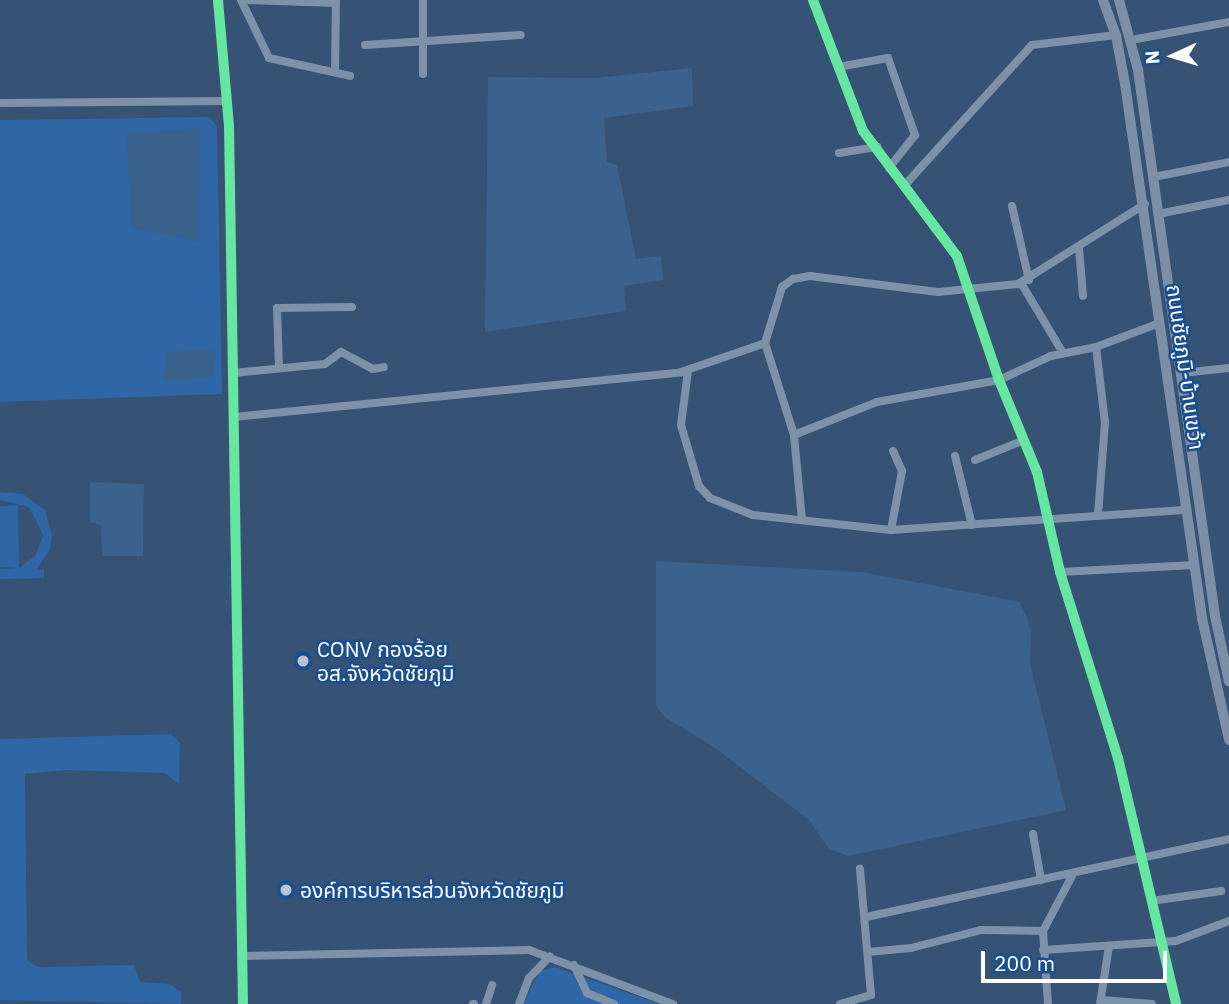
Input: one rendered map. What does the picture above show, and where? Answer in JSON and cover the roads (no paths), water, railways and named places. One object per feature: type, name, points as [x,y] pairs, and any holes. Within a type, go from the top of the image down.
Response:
[{"type":"main road","name":"ถนนชัยภูมิ-บ้านเขว้า","points":[[1103,0],[1116,35],[1145,204],[1194,565],[1229,740]]},
{"type":"main road","name":"ถนนชัยภูมิ-บ้านเขว้า","points":[[1119,0],[1131,40],[1154,177],[1195,470],[1229,682]]},
{"type":"main road","points":[[1181,474],[1195,470]]},
{"type":"street","points":[[218,0],[227,101],[243,1004]]},
{"type":"street","points":[[241,0],[269,58],[350,76]]},
{"type":"street","points":[[248,0],[336,1],[335,72]]},
{"type":"street","points":[[423,74],[424,0]]},
{"type":"street","points":[[813,0],[851,108],[889,168],[947,239],[1024,440],[1049,521],[1060,572],[1093,668],[1143,855],[1176,1004]]},
{"type":"street","points":[[1131,40],[1229,22]]},
{"type":"street","points":[[365,45],[423,38],[521,35]]},
{"type":"street","points":[[904,186],[1032,45],[1116,35]]},
{"type":"street","points":[[838,67],[888,58],[915,135],[889,168]]},
{"type":"street","points":[[0,103],[227,101]]},
{"type":"street","points":[[839,153],[878,147]]},
{"type":"street","points":[[1154,177],[1229,162]]},
{"type":"street","points":[[1158,214],[1229,200]]},
{"type":"street","points":[[802,520],[794,435],[765,343],[782,287],[793,279],[839,277],[897,290],[967,291],[1025,282],[1145,204]]},
{"type":"street","points":[[1012,206],[1025,282],[1063,353]]},
{"type":"street","points":[[1079,248],[1083,296]]},
{"type":"street","points":[[279,368],[277,308],[352,307]]},
{"type":"street","points":[[794,435],[877,402],[999,380],[1063,353],[1096,347],[1160,323]]},
{"type":"street","points":[[233,417],[688,371],[765,343]]},
{"type":"street","points":[[1096,347],[1105,422],[1098,516]]},
{"type":"street","points":[[233,373],[325,363],[341,352],[373,369],[384,367]]},
{"type":"street","points":[[1182,373],[1229,369]]},
{"type":"street","points":[[688,371],[681,425],[699,486],[710,498],[753,515],[891,530],[1187,510]]},
{"type":"street","points":[[975,460],[1024,440]]},
{"type":"street","points":[[891,530],[902,471],[893,451]]},
{"type":"street","points":[[955,456],[972,525]]},
{"type":"street","points":[[1060,572],[1194,565]]},
{"type":"street","points":[[1033,834],[1041,880]]},
{"type":"street","points":[[866,917],[1041,880],[1072,876],[1143,855],[1229,839]]},
{"type":"street","points":[[840,1004],[871,995],[860,868]]},
{"type":"street","points":[[1048,1004],[1043,931],[1072,876]]},
{"type":"street","points":[[1152,901],[1221,891]]},
{"type":"street","points":[[1043,950],[1163,943],[1229,921]]},
{"type":"street","points":[[868,952],[911,948],[981,930],[1043,931]]},
{"type":"street","points":[[1109,946],[1101,1002],[1152,1004]]},
{"type":"street","points":[[242,956],[515,949],[574,965],[673,1004]]},
{"type":"street","points":[[519,1004],[530,978],[550,957]]},
{"type":"street","points":[[574,965],[587,993],[614,1004]]},
{"type":"street","points":[[486,1004],[492,985]]},
{"type":"place","name":"CONV กองร้อย อส.จังหวัดชัยภูมิ","points":[[303,661]]},
{"type":"place","name":"องค์การบริหารส่วนจังหวัดชัยภูมิ","points":[[286,890]]}]
